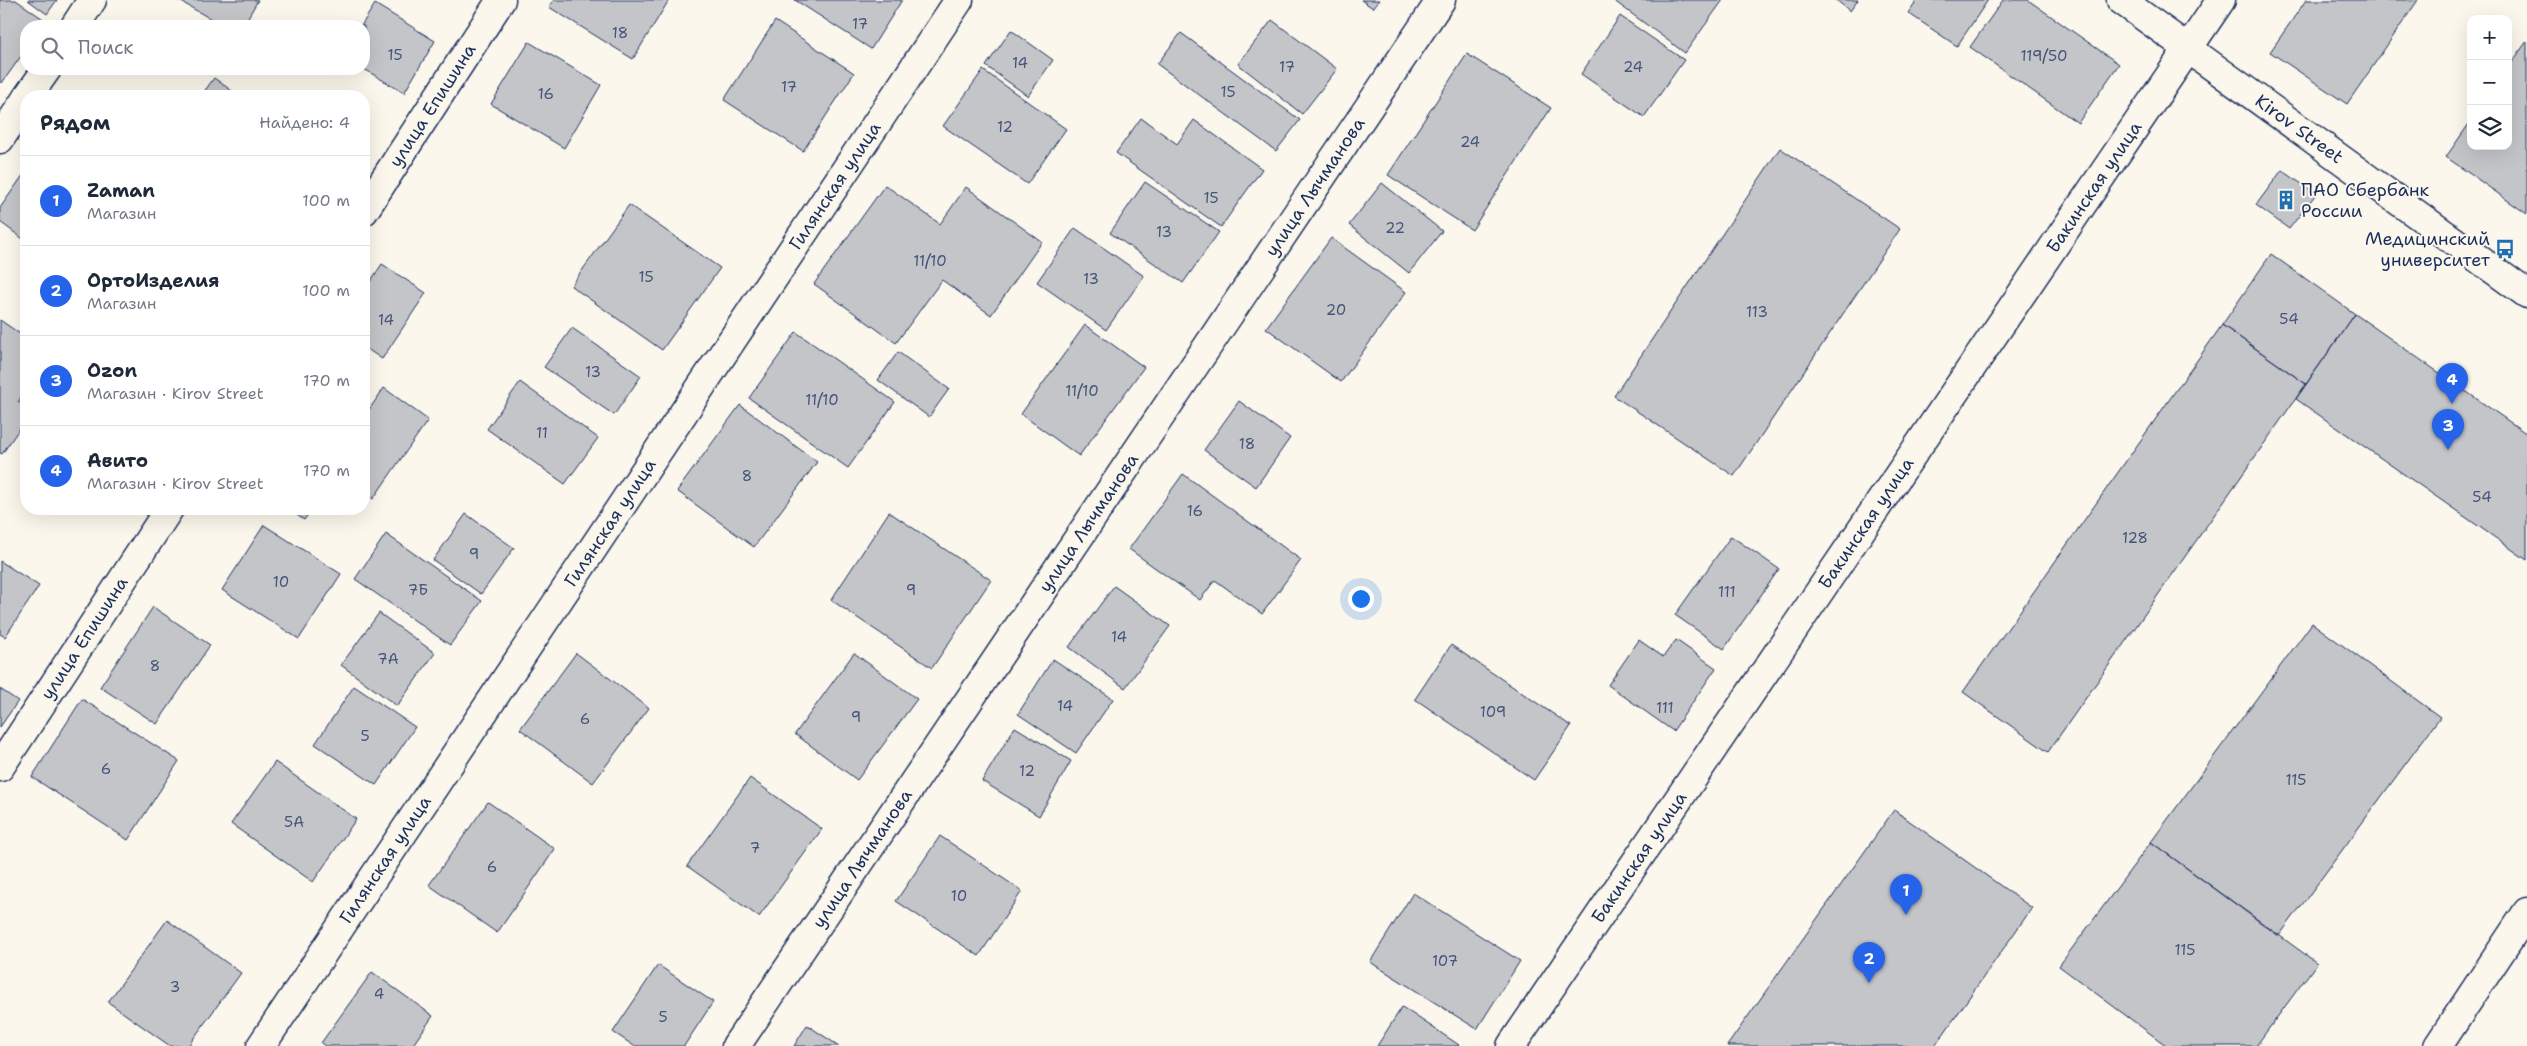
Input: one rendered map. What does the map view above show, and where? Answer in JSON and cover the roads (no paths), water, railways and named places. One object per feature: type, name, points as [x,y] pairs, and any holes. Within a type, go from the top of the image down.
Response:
[{"type":"street","points":[[79,20],[92,0]]},
{"type":"street","name":"улица Епишина","points":[[370,202],[501,0]]},
{"type":"street","name":"Гилянская улица","points":[[261,1046],[959,0]]},
{"type":"street","name":"улица Лычманова","points":[[736,1046],[1441,0]]},
{"type":"street","name":"Kirov Street","points":[[2121,0],[2527,294]]},
{"type":"street","name":"Бакинская улица","points":[[1511,1046],[2221,0]]},
{"type":"street","points":[[32,90],[42,75]]},
{"type":"street","points":[[0,139],[20,108]]},
{"type":"street","name":"улица Епишина","points":[[0,767],[165,515]]},
{"type":"street","points":[[2438,1046],[2527,912]]},
{"type":"place","name":"ПАО Сбербанк России","points":[[2286,200]]},
{"type":"place","name":"Медицинский университет","points":[[2505,249]]},
{"type":"place","name":"Авито","points":[[2452,404]]},
{"type":"place","name":"Ozon","points":[[2448,450]]},
{"type":"place","name":"Zaman","points":[[1906,915]]},
{"type":"place","name":"ОртоИзделия","points":[[1869,983]]}]
